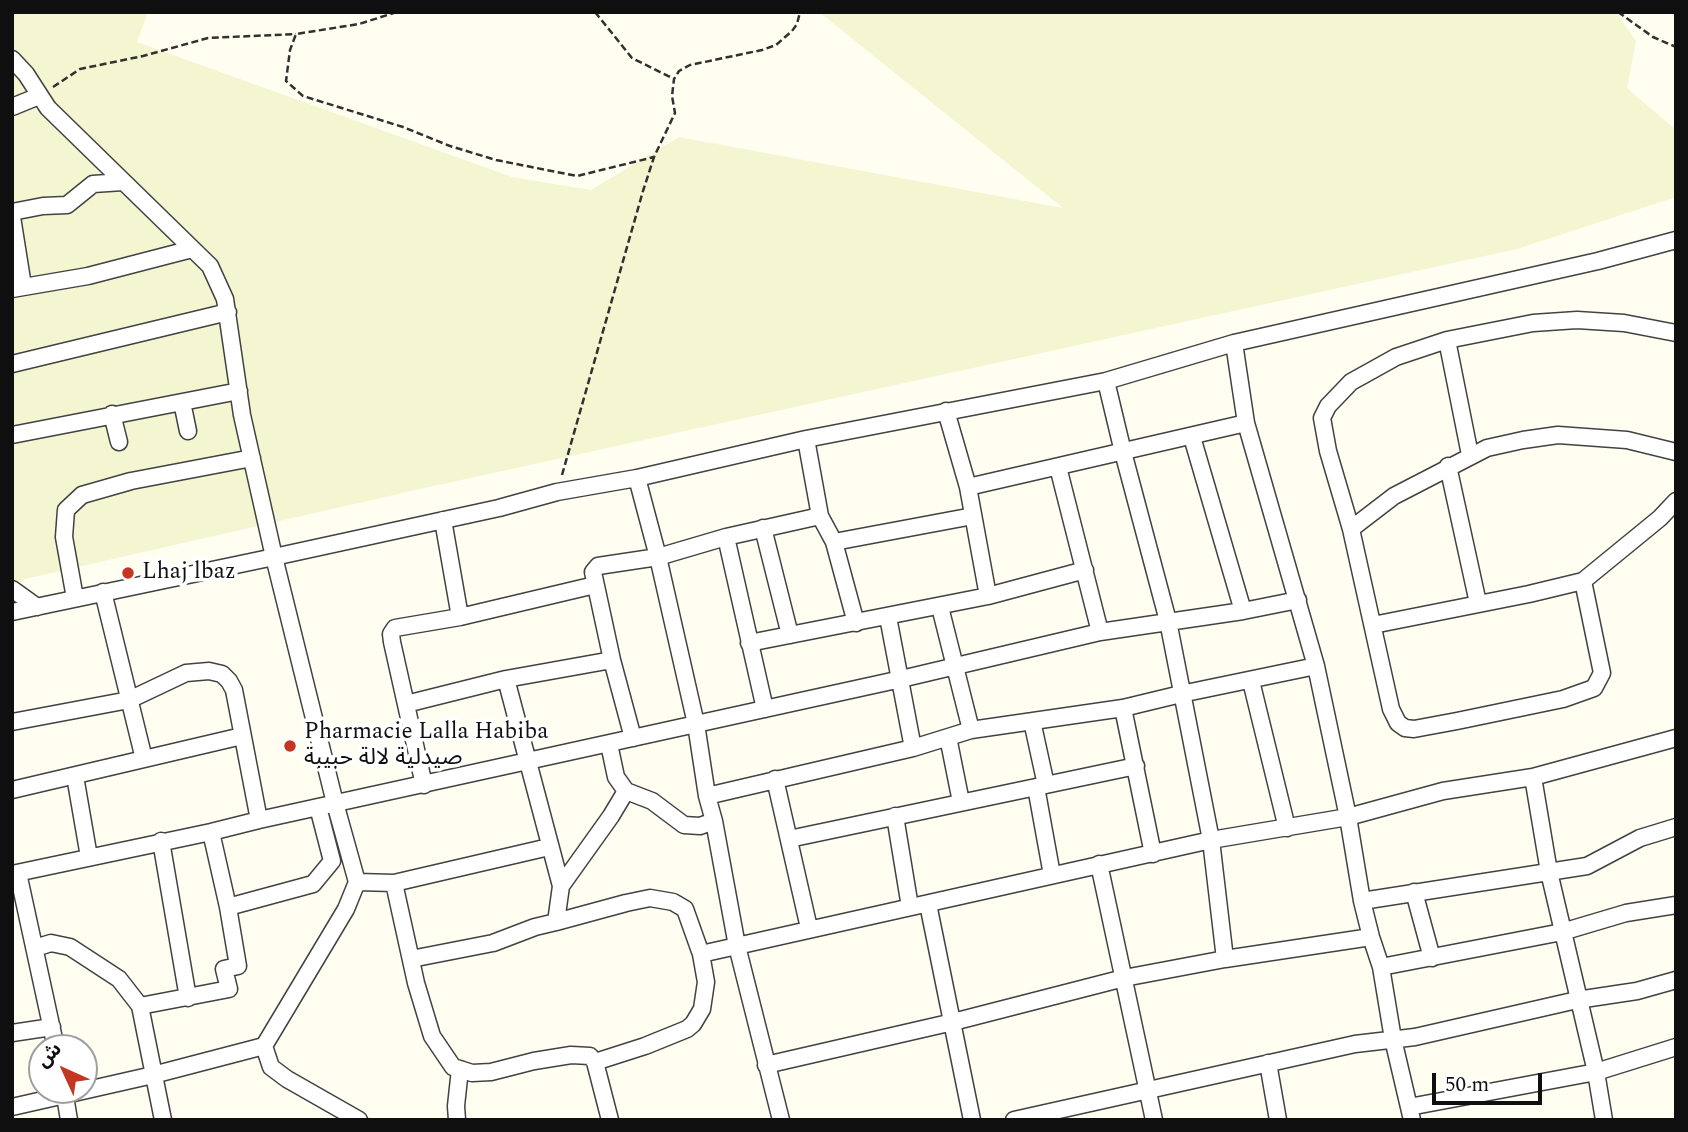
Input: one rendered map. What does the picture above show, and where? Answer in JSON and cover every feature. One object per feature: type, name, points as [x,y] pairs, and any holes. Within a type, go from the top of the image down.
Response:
[{"type":"street","points":[[12,59],[26,74],[48,108],[210,266],[221,287],[229,312],[239,391],[274,557],[357,881],[346,909],[264,1046],[153,1075],[98,1086]]},
{"type":"street","points":[[12,107],[39,96]]},
{"type":"street","points":[[12,212],[43,205],[68,205],[93,184],[123,183]]},
{"type":"street","points":[[12,217],[18,287],[88,276],[192,249]]},
{"type":"street","points":[[12,612],[443,520],[557,492],[637,478],[806,439],[1106,381],[1234,343],[1598,261],[1676,240]]},
{"type":"street","points":[[12,364],[229,312]]},
{"type":"street","points":[[1583,581],[1602,673],[1594,688],[1563,699],[1457,722],[1405,728],[1398,723],[1388,699],[1351,529],[1323,433],[1322,418],[1328,406],[1351,382],[1396,357],[1447,340],[1533,323],[1577,320],[1624,323],[1676,333]]},
{"type":"street","points":[[1447,340],[1471,455]]},
{"type":"street","points":[[1234,343],[1246,423],[1316,666],[1348,817],[1362,901],[1381,967],[1393,1039],[1410,1113],[1596,1072],[1676,1047]]},
{"type":"street","points":[[1106,381],[1168,621],[1211,839],[1225,959]]},
{"type":"street","points":[[12,435],[239,391]]},
{"type":"street","points":[[182,402],[188,431]]},
{"type":"street","points":[[946,411],[968,487],[988,596]]},
{"type":"street","points":[[112,414],[119,442]]},
{"type":"street","points":[[968,487],[1246,423]]},
{"type":"street","points":[[1351,529],[1394,496],[1487,448],[1558,435],[1627,440],[1676,452]]},
{"type":"street","points":[[1192,437],[1243,611]]},
{"type":"street","points":[[806,439],[821,516],[834,542],[856,623]]},
{"type":"street","points":[[75,598],[64,537],[65,510],[82,495],[131,481],[252,458]]},
{"type":"street","points":[[1448,466],[1478,603]]},
{"type":"street","points":[[1058,467],[1100,632]]},
{"type":"street","points":[[637,478],[696,724],[707,796],[737,946],[781,1120]]},
{"type":"street","points":[[1373,625],[1583,581],[1660,518],[1676,501]]},
{"type":"street","points":[[634,738],[595,585],[593,572],[598,566],[658,557],[726,537],[821,516]]},
{"type":"street","points":[[834,542],[973,516]]},
{"type":"street","points":[[443,520],[460,617]]},
{"type":"street","points":[[763,528],[790,635]]},
{"type":"street","points":[[726,537],[765,709]]},
{"type":"street","points":[[749,643],[940,607],[1085,570]]},
{"type":"street","points":[[424,785],[392,642],[391,634],[395,628],[460,617],[595,585]]},
{"type":"street","points":[[12,589],[37,607]]},
{"type":"street","points":[[103,592],[144,759]]},
{"type":"street","points":[[53,1034],[35,947],[15,873],[609,744],[1100,632],[1298,600]]},
{"type":"street","points":[[940,607],[971,730]]},
{"type":"street","points":[[888,617],[913,748]]},
{"type":"street","points":[[406,704],[506,679],[612,660]]},
{"type":"street","points":[[707,796],[913,748],[971,730],[1123,708],[1316,666]]},
{"type":"street","points":[[12,722],[129,700],[186,673],[209,671],[222,674],[234,691],[259,820]]},
{"type":"street","points":[[506,679],[561,886],[556,922]]},
{"type":"street","points":[[1251,681],[1287,828]]},
{"type":"street","points":[[1123,708],[1153,854]]},
{"type":"street","points":[[1032,721],[1052,875]]},
{"type":"street","points":[[12,790],[242,736]]},
{"type":"street","points":[[948,737],[961,802]]},
{"type":"street","points":[[701,954],[1211,839],[1348,817],[1443,791],[1534,777],[1676,738]]},
{"type":"street","points":[[609,744],[616,777],[626,791],[652,801],[684,825],[700,826],[714,821]]},
{"type":"street","points":[[789,839],[1136,766]]},
{"type":"street","points":[[75,775],[89,857]]},
{"type":"street","points":[[1534,777],[1549,873],[1596,1072],[1604,1120]]},
{"type":"street","points":[[775,779],[809,928]]},
{"type":"street","points":[[561,886],[626,791]]},
{"type":"street","points":[[228,907],[313,884],[332,861],[318,807]]},
{"type":"street","points":[[895,816],[910,908]]},
{"type":"street","points":[[1362,901],[1587,866],[1640,838],[1676,827]]},
{"type":"street","points":[[140,1006],[229,989],[224,969],[238,966],[211,832]]},
{"type":"street","points":[[160,841],[188,998]]},
{"type":"street","points":[[357,881],[394,883],[549,847]]},
{"type":"street","points":[[1099,864],[1154,1120]]},
{"type":"street","points":[[394,883],[432,1036],[453,1067],[472,1073],[491,1072],[571,1055],[590,1056],[595,1062],[610,1120]]},
{"type":"street","points":[[1415,892],[1432,958]]},
{"type":"street","points":[[411,959],[493,943],[534,927],[650,898],[673,902],[685,909],[701,954],[706,982],[702,1009],[694,1024],[687,1029],[595,1062]]},
{"type":"street","points":[[928,904],[972,1120]]},
{"type":"street","points":[[1381,967],[1562,932],[1626,913],[1676,905]]},
{"type":"street","points":[[766,1065],[953,1022],[1124,978],[1225,959],[1371,937]]},
{"type":"street","points":[[35,947],[51,943],[70,947],[119,979],[140,1006],[163,1120]]},
{"type":"street","points":[[1013,1120],[1268,1063],[1415,1037],[1577,1000],[1637,991],[1676,980]]},
{"type":"street","points":[[12,1033],[52,1027]]},
{"type":"street","points":[[264,1046],[271,1067],[359,1120]]},
{"type":"street","points":[[1268,1063],[1278,1120]]},
{"type":"street","points":[[457,1120],[460,1069]]},
{"type":"path","points":[[39,96],[80,69],[208,38],[296,34],[359,24],[397,12]]},
{"type":"path","points":[[595,12],[632,58],[674,79]]},
{"type":"path","points":[[557,492],[654,157],[675,113],[672,96],[674,79],[679,71],[690,65],[776,45],[792,31],[800,12]]},
{"type":"path","points":[[1618,12],[1653,37],[1676,47]]},
{"type":"path","points":[[296,34],[290,50],[286,81],[303,96],[404,127],[450,146],[496,160],[577,176],[654,157]]},
{"type":"green space","points":[[12,12],[148,12],[137,42],[512,177],[591,190],[679,137],[1063,208],[819,12],[1616,12],[1636,41],[1627,88],[1676,130],[1676,197],[1517,249],[420,489],[12,582]]},
{"type":"place","name":"Lhaj lbaz","points":[[128,573]]},
{"type":"place","name":"Pharmacie Lalla Habiba صيدلية لالة حبيبة","points":[[290,746]]}]
